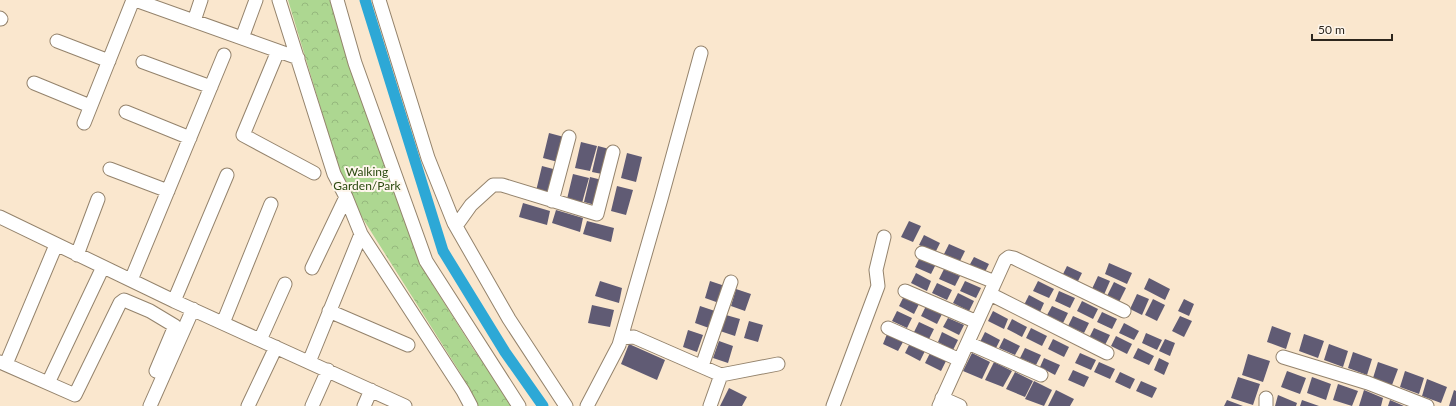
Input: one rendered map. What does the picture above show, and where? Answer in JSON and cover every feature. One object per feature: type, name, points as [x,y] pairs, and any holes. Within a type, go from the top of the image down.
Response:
[{"type":"street","points":[[84,123],[134,0],[298,58]]},
{"type":"street","points":[[194,21],[201,0]]},
{"type":"street","points":[[242,38],[256,0]]},
{"type":"street","points":[[279,0],[334,174],[346,197],[361,234],[463,391],[471,406]]},
{"type":"street","points":[[337,0],[355,64],[426,261],[519,406]]},
{"type":"street","points":[[379,0],[428,158],[456,226],[509,319],[566,406]]},
{"type":"street","points":[[57,42],[109,61]]},
{"type":"street","points":[[278,51],[243,135],[314,173]]},
{"type":"street","points":[[587,406],[615,353],[621,338],[701,53]]},
{"type":"street","points":[[131,280],[224,55]]},
{"type":"street","points":[[143,62],[211,87]]},
{"type":"street","points":[[34,83],[90,106]]},
{"type":"street","points":[[126,112],[190,138]]},
{"type":"street","points":[[552,201],[569,137]]},
{"type":"street","points":[[456,226],[471,205],[493,185],[502,185],[597,214],[613,152]]},
{"type":"street","points":[[110,169],[168,191]]},
{"type":"street","points":[[174,301],[227,175]]},
{"type":"street","points":[[312,268],[346,197]]},
{"type":"street","points":[[77,255],[98,199]]},
{"type":"street","points":[[223,323],[271,204]]},
{"type":"street","points":[[0,217],[174,301],[405,406]]},
{"type":"street","points":[[309,362],[361,234]]},
{"type":"street","points":[[833,406],[878,286],[876,270],[884,237]]},
{"type":"street","points":[[56,245],[3,363],[75,395],[120,303],[124,300],[150,311],[175,326],[156,371]]},
{"type":"street","points":[[922,253],[995,282]]},
{"type":"street","points":[[960,406],[941,402],[1005,260],[1009,257],[1014,258],[1124,311]]},
{"type":"street","points":[[48,383],[103,267]]},
{"type":"street","points":[[702,366],[731,282]]},
{"type":"street","points":[[260,340],[285,284]]},
{"type":"street","points":[[905,291],[977,322]]},
{"type":"street","points":[[150,311],[158,293]]},
{"type":"street","points":[[990,294],[1107,353]]},
{"type":"street","points":[[150,406],[193,309]]},
{"type":"street","points":[[329,311],[408,345]]},
{"type":"street","points":[[888,328],[960,360]]},
{"type":"street","points":[[621,338],[634,337],[721,375],[778,364]]},
{"type":"street","points":[[968,343],[1040,375]]},
{"type":"street","points":[[248,406],[276,347]]},
{"type":"street","points":[[1283,357],[1368,384],[1428,406]]},
{"type":"street","points":[[312,406],[328,370]]},
{"type":"street","points":[[710,406],[721,375]]},
{"type":"street","points":[[364,406],[371,390]]},
{"type":"green space","name":"Walking Garden/Park","points":[[288,0],[334,0],[389,167],[431,282],[474,350],[514,406],[476,406],[461,374],[346,192]]},
{"type":"building","points":[[549,133],[564,137],[558,162],[543,158]]},
{"type":"building","points":[[581,142],[597,146],[590,171],[575,168]]},
{"type":"building","points":[[598,146],[613,150],[607,175],[592,172]]},
{"type":"building","points":[[627,153],[642,157],[636,182],[621,178]]},
{"type":"building","points":[[542,166],[557,170],[551,195],[536,191]]},
{"type":"building","points":[[573,174],[589,178],[582,203],[567,199]]},
{"type":"building","points":[[590,177],[606,181],[599,206],[584,202]]},
{"type":"building","points":[[617,186],[633,190],[626,215],[611,211]]},
{"type":"building","points":[[523,203],[550,211],[547,225],[519,217]]},
{"type":"building","points":[[556,210],[583,218],[580,232],[552,223]]},
{"type":"building","points":[[587,221],[614,228],[611,242],[583,234]]},
{"type":"building","points":[[909,221],[921,226],[913,242],[901,237]]},
{"type":"building","points":[[924,235],[940,243],[935,253],[919,245]]},
{"type":"building","points":[[949,244],[965,251],[960,261],[944,254]]},
{"type":"building","points":[[920,257],[936,264],[931,274],[915,267]]},
{"type":"building","points":[[974,257],[989,264],[984,274],[969,266]]},
{"type":"building","points":[[1109,263],[1132,273],[1127,284],[1105,274]]},
{"type":"building","points":[[1067,266],[1082,273],[1077,283],[1062,276]]},
{"type":"building","points":[[944,269],[960,276],[955,286],[939,279]]},
{"type":"building","points":[[916,273],[931,281],[927,291],[911,283]]},
{"type":"building","points":[[1098,276],[1110,281],[1103,297],[1091,291]]},
{"type":"building","points":[[1149,278],[1170,289],[1165,300],[1144,289]]},
{"type":"building","points":[[600,281],[622,288],[619,303],[595,296]]},
{"type":"building","points":[[710,281],[725,286],[719,303],[705,298]]},
{"type":"building","points":[[965,281],[981,288],[976,298],[960,291]]},
{"type":"building","points":[[1038,281],[1054,289],[1049,298],[1033,291]]},
{"type":"building","points":[[1114,282],[1126,288],[1118,304],[1106,298]]},
{"type":"building","points":[[937,283],[952,290],[947,300],[932,293]]},
{"type":"building","points":[[736,289],[751,294],[745,311],[731,306]]},
{"type":"building","points":[[1059,291],[1075,298],[1070,308],[1055,301]]},
{"type":"building","points":[[958,293],[974,301],[969,311],[953,303]]},
{"type":"building","points":[[1137,294],[1149,299],[1142,315],[1130,309]]},
{"type":"building","points":[[1029,295],[1044,303],[1040,312],[1024,305]]},
{"type":"building","points":[[904,296],[919,304],[914,314],[899,306]]},
{"type":"building","points":[[1153,299],[1165,305],[1157,321],[1145,315]]},
{"type":"building","points":[[1184,299],[1194,304],[1189,316],[1178,311]]},
{"type":"building","points":[[1082,301],[1098,309],[1093,319],[1077,311]]},
{"type":"building","points":[[592,305],[614,310],[610,327],[588,323]]},
{"type":"building","points":[[700,306],[715,311],[709,328],[695,323]]},
{"type":"building","points":[[926,306],[942,314],[937,324],[921,316]]},
{"type":"building","points":[[1052,306],[1068,313],[1063,323],[1047,315]]},
{"type":"building","points":[[897,311],[912,318],[907,328],[892,321]]},
{"type":"building","points":[[993,311],[1008,319],[1004,329],[988,321]]},
{"type":"building","points":[[1102,312],[1117,319],[1112,329],[1097,322]]},
{"type":"building","points":[[726,315],[740,319],[735,336],[720,331]]},
{"type":"building","points":[[1073,316],[1089,323],[1084,333],[1068,326]]},
{"type":"building","points":[[1180,316],[1192,321],[1184,337],[1172,331]]},
{"type":"building","points":[[948,318],[964,325],[959,335],[943,327]]},
{"type":"building","points":[[1012,319],[1027,327],[1022,337],[1007,329]]},
{"type":"building","points":[[749,321],[763,325],[758,342],[744,338]]},
{"type":"building","points":[[919,322],[934,329],[929,339],[914,332]]},
{"type":"building","points":[[1124,323],[1139,331],[1134,340],[1119,333]]},
{"type":"building","points":[[1272,326],[1291,333],[1286,349],[1267,342]]},
{"type":"building","points":[[1031,328],[1047,336],[1042,346],[1026,338]]},
{"type":"building","points":[[1094,328],[1110,335],[1105,345],[1089,338]]},
{"type":"building","points":[[688,330],[703,335],[697,352],[683,347]]},
{"type":"building","points":[[942,332],[958,340],[953,350],[938,342]]},
{"type":"building","points":[[985,332],[1000,340],[995,350],[980,342]]},
{"type":"building","points":[[1146,333],[1162,340],[1157,350],[1142,343]]},
{"type":"building","points":[[887,334],[903,342],[898,351],[883,344]]},
{"type":"building","points":[[1304,334],[1324,341],[1318,358],[1299,351]]},
{"type":"building","points":[[1116,336],[1132,344],[1127,354],[1111,346]]},
{"type":"building","points":[[1004,338],[1020,346],[1015,355],[999,348]]},
{"type":"building","points":[[1053,339],[1069,347],[1064,357],[1048,349]]},
{"type":"building","points":[[1165,339],[1175,343],[1170,356],[1159,351]]},
{"type":"building","points":[[719,341],[733,346],[728,363],[713,358]]},
{"type":"building","points":[[910,343],[925,351],[920,361],[905,353]]},
{"type":"building","points":[[629,344],[665,360],[657,380],[621,364]]},
{"type":"building","points":[[1329,344],[1348,351],[1343,367],[1324,360]]},
{"type":"building","points":[[1025,348],[1041,355],[1036,365],[1020,358]]},
{"type":"building","points":[[1138,348],[1154,356],[1149,365],[1133,358]]},
{"type":"building","points":[[1353,352],[1372,359],[1367,375],[1348,368]]},
{"type":"building","points":[[930,353],[946,361],[941,371],[925,363]]},
{"type":"building","points":[[972,353],[990,362],[982,379],[963,371]]},
{"type":"building","points":[[1080,353],[1096,360],[1091,370],[1075,363]]},
{"type":"building","points":[[1248,354],[1270,361],[1263,382],[1242,375]]},
{"type":"building","points":[[1044,358],[1060,365],[1055,375],[1040,367]]},
{"type":"building","points":[[1159,358],[1169,363],[1164,375],[1154,370]]},
{"type":"building","points":[[994,362],[1012,371],[1003,387],[985,380]]},
{"type":"building","points":[[1099,362],[1115,369],[1110,379],[1094,372]]},
{"type":"building","points":[[1378,362],[1398,369],[1392,385],[1373,378]]},
{"type":"building","points":[[1073,370],[1089,377],[1084,387],[1068,380]]},
{"type":"building","points":[[1287,371],[1306,378],[1300,394],[1281,387]]},
{"type":"building","points":[[1405,371],[1424,378],[1419,394],[1400,387]]},
{"type":"building","points":[[1015,372],[1033,381],[1025,397],[1006,389]]},
{"type":"building","points":[[1120,372],[1135,379],[1130,389],[1115,382]]},
{"type":"building","points":[[1238,377],[1260,384],[1253,405],[1231,398]]},
{"type":"building","points":[[1312,377],[1331,384],[1326,400],[1307,393]]},
{"type":"building","points":[[1427,379],[1447,387],[1441,403],[1422,396]]},
{"type":"building","points":[[1034,381],[1052,390],[1044,406],[1025,399]]},
{"type":"building","points":[[1141,381],[1157,388],[1152,398],[1136,391]]},
{"type":"building","points":[[1338,384],[1358,391],[1352,406],[1333,400]]},
{"type":"building","points":[[729,388],[747,397],[742,406],[720,406]]},
{"type":"building","points":[[1056,390],[1074,399],[1070,406],[1048,406]]},
{"type":"building","points":[[1364,390],[1383,398],[1381,406],[1359,406]]},
{"type":"building","points":[[1454,390],[1456,391],[1456,406],[1449,406]]},
{"type":"building","points":[[1278,395],[1297,403],[1296,406],[1275,406]]},
{"type":"building","points":[[1227,400],[1243,406],[1224,406]]},
{"type":"building","points":[[1302,400],[1319,406],[1300,406]]},
{"type":"building","points":[[1390,400],[1404,406],[1388,406]]},
{"type":"waterway","points":[[365,0],[443,251],[505,352],[543,406]]}]
